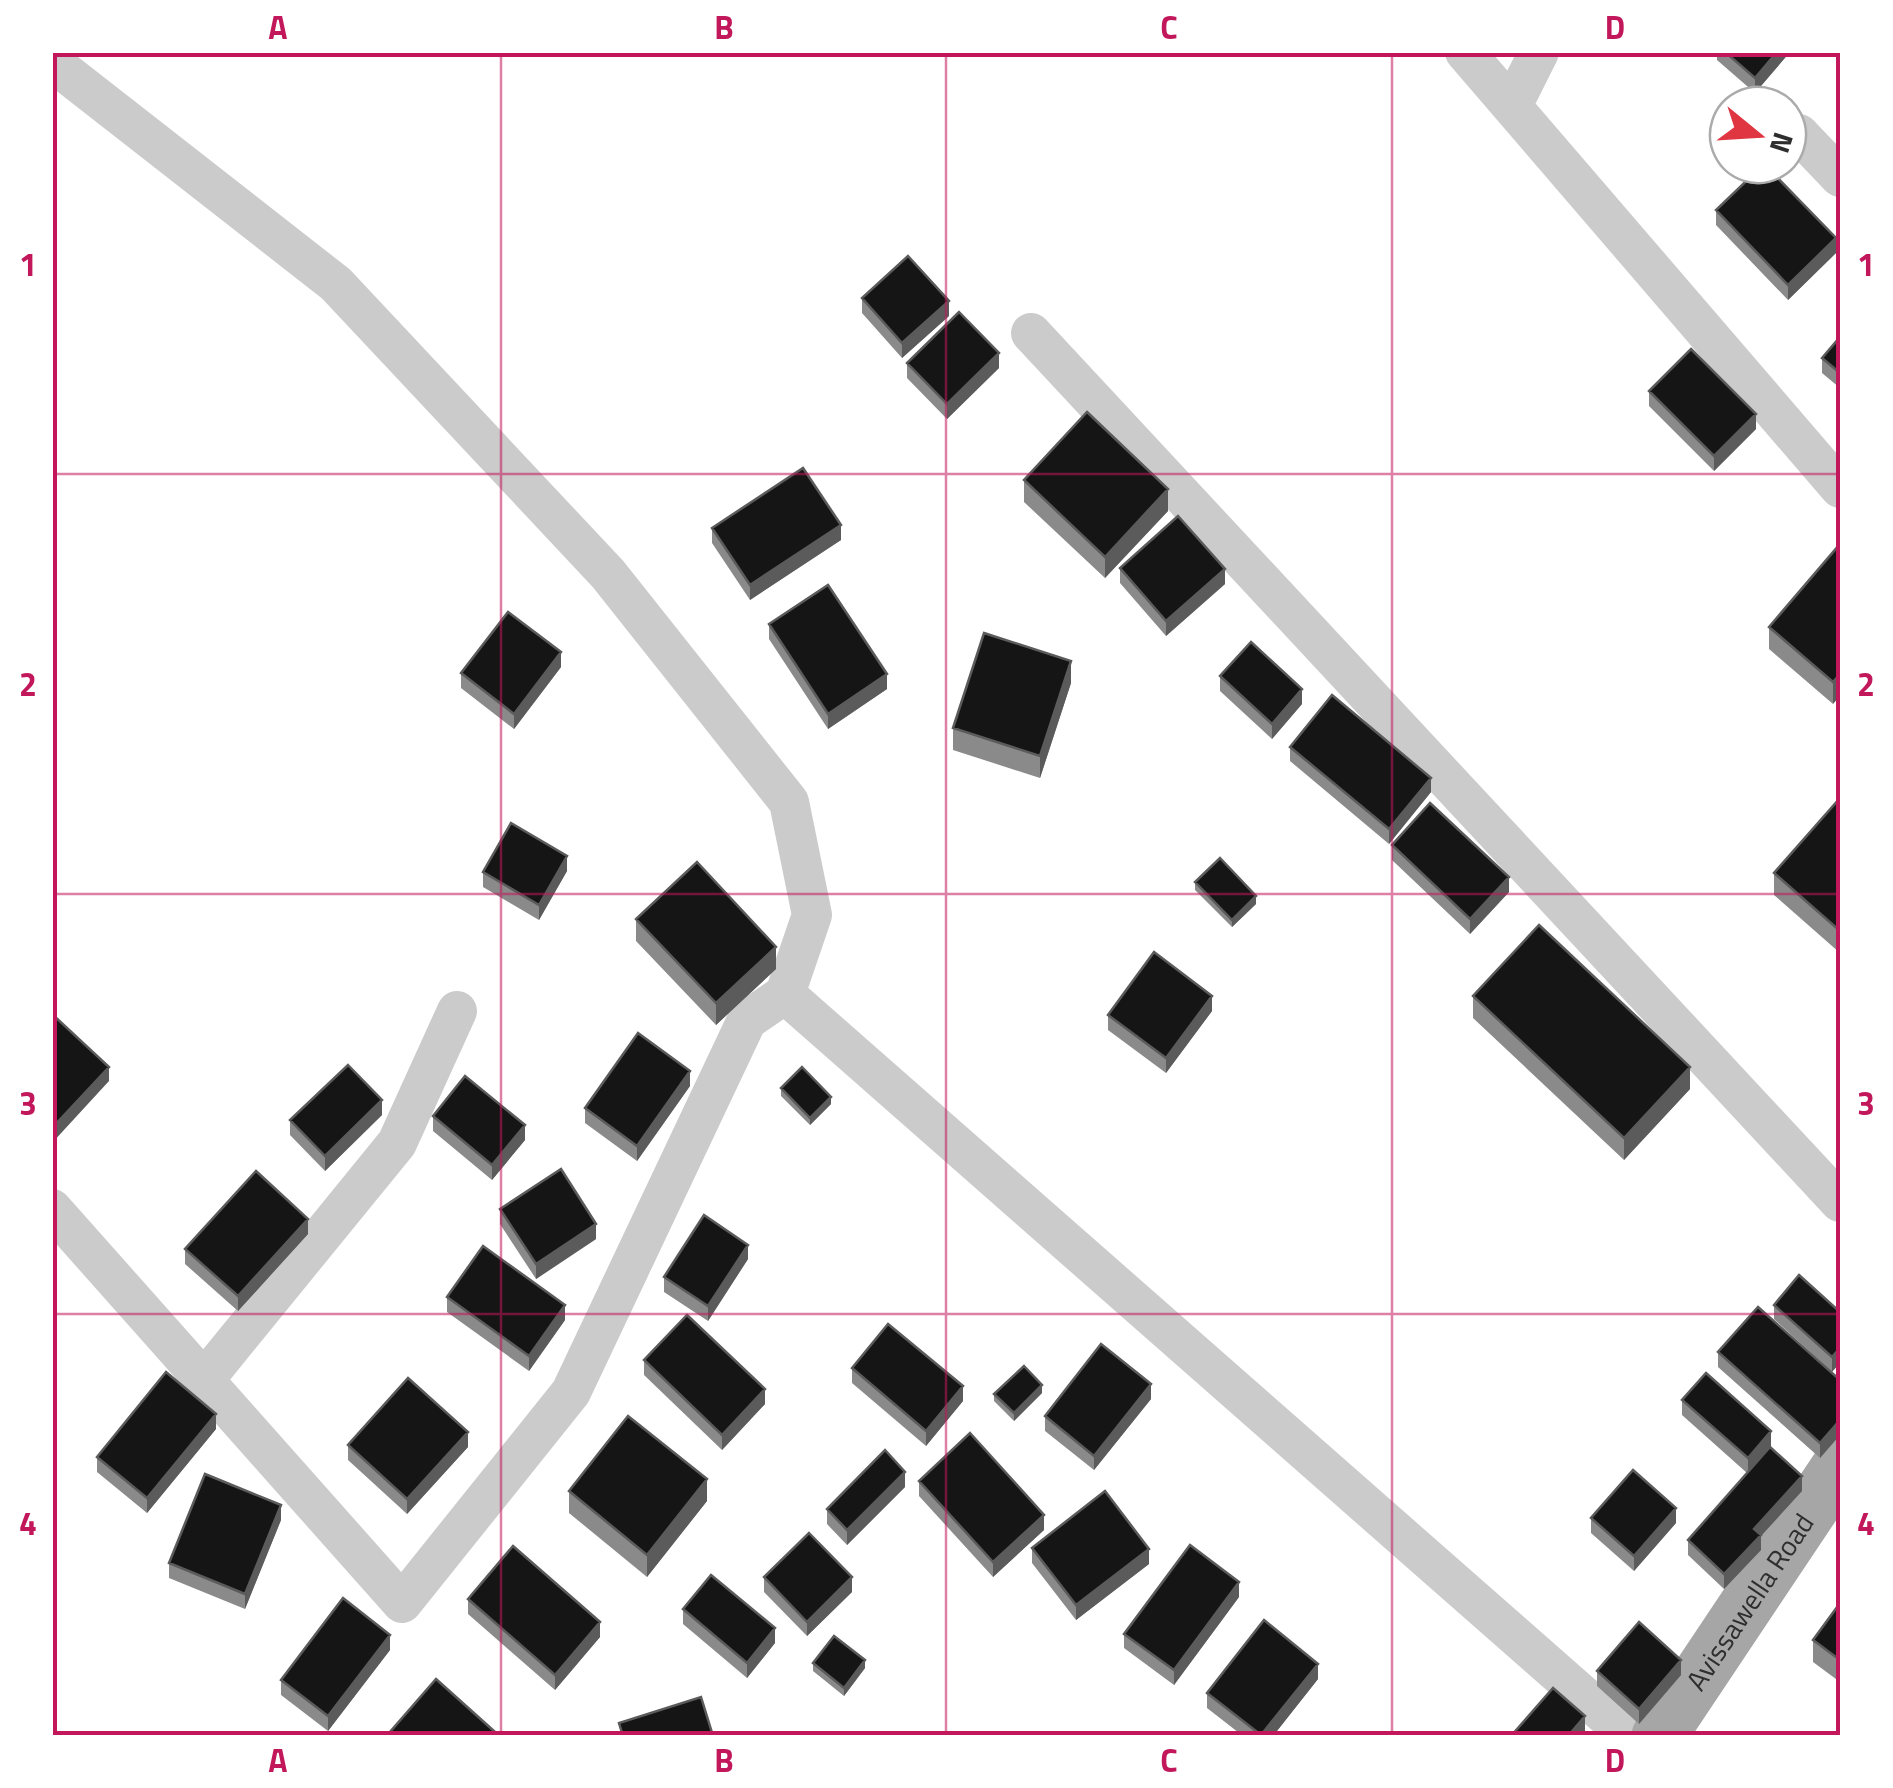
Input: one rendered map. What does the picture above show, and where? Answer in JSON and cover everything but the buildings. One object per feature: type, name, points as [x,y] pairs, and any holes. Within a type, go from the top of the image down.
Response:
[{"type":"main road","name":"Avissawella Road","points":[[1659,1736],[1840,1465]]},
{"type":"street","points":[[1465,52],[1840,488]]},
{"type":"street","points":[[1512,106],[1540,52]]},
{"type":"street","points":[[52,62],[336,284],[608,574],[788,802],[812,915],[785,994],[747,1020],[571,1392],[402,1602],[52,1209]]},
{"type":"street","points":[[1808,143],[1840,177]]},
{"type":"street","points":[[1031,333],[1840,1202]]},
{"type":"street","points":[[785,994],[1629,1736]]},
{"type":"street","points":[[204,1380],[396,1143],[456,1011]]}]
